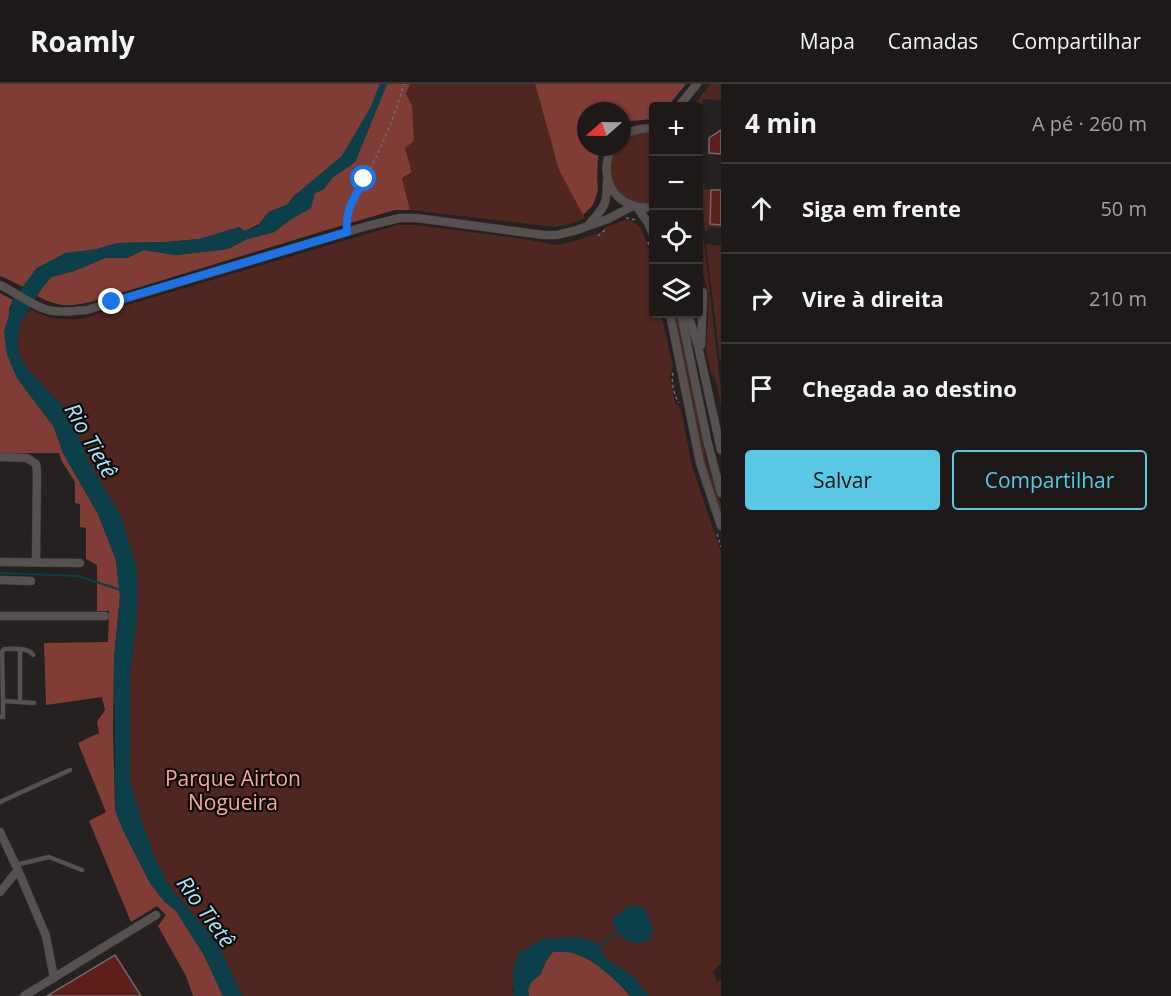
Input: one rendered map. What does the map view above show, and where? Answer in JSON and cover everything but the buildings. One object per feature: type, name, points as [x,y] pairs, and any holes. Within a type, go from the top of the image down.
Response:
[{"type":"street","points":[[682,102],[697,84]]},
{"type":"street","points":[[685,102],[688,95]]},
{"type":"street","points":[[631,131],[649,128]]},
{"type":"street","points":[[589,225],[603,209],[605,203],[608,156]]},
{"type":"street","points":[[607,177],[616,195],[635,207],[648,223],[649,228]]},
{"type":"street","points":[[1,285],[48,310],[87,310],[400,218],[417,218],[557,235],[608,219],[635,207],[649,207]]},
{"type":"street","points":[[703,292],[703,309]]},
{"type":"street","points":[[671,318],[700,463],[721,526]]},
{"type":"street","points":[[682,318],[707,440],[721,493]]},
{"type":"street","points":[[689,318],[721,450]]},
{"type":"street","points":[[702,318],[702,365]]},
{"type":"street","points":[[0,457],[27,458],[36,464],[36,562]]},
{"type":"street","points":[[0,562],[80,563]]},
{"type":"street","points":[[0,580],[32,581]]},
{"type":"street","points":[[0,616],[105,616]]},
{"type":"street","points":[[0,832],[46,936],[54,978]]},
{"type":"street","points":[[0,892],[17,867]]},
{"type":"street","points":[[24,996],[156,915]]},
{"type":"lane","points":[[0,717],[3,717],[2,652],[4,649],[20,650],[30,651],[33,655]]},
{"type":"lane","points":[[20,650],[20,702]]},
{"type":"lane","points":[[3,701],[34,703]]},
{"type":"lane","points":[[0,802],[70,770]]},
{"type":"lane","points":[[17,867],[49,857],[82,870]]},
{"type":"path","points":[[347,232],[346,218],[349,209],[376,157],[399,103],[404,84]]},
{"type":"path","points":[[625,218],[637,221]]},
{"type":"path","points":[[598,236],[606,229]]},
{"type":"green space","points":[[410,84],[535,84],[559,170],[585,218],[554,227],[410,210],[402,178],[412,171],[405,148],[412,105],[406,94]]},
{"type":"green space","points":[[710,84],[721,84],[721,100],[703,99],[703,102],[697,102]]},
{"type":"green space","points":[[649,133],[649,204],[641,204],[622,196],[612,179],[610,168],[613,156],[631,156],[631,136]]},
{"type":"green space","points":[[703,177],[704,189],[711,190],[710,224],[721,225],[721,228],[708,227],[705,231]]},
{"type":"green space","name":"Parque Airton Nogueira","points":[[625,220],[632,221],[641,228],[647,244],[649,318],[662,318],[673,367],[670,378],[675,402],[681,410],[692,466],[721,552],[721,963],[713,972],[717,983],[721,979],[721,996],[649,996],[632,975],[606,959],[596,942],[512,988],[513,996],[242,996],[218,944],[170,887],[156,861],[140,816],[130,781],[130,675],[137,617],[137,568],[121,516],[90,464],[65,409],[23,363],[17,344],[20,324],[30,309],[54,318],[80,319],[397,225],[416,225],[558,245],[603,231],[604,228]]},
{"type":"green space","points":[[703,241],[721,392],[721,405],[706,351],[709,294],[703,275]]},
{"type":"green space","points":[[706,244],[721,246],[721,360],[720,360]]},
{"type":"green space","points":[[674,318],[678,318],[707,463],[721,504],[721,514],[703,464]]},
{"type":"shaded area","points":[[0,84],[380,84],[371,107],[342,156],[293,197],[287,205],[269,212],[259,224],[245,231],[239,227],[200,239],[118,243],[37,268],[23,287],[0,276]]},
{"type":"shaded area","points":[[387,84],[410,84],[406,94],[412,105],[414,141],[405,148],[412,172],[402,178],[410,210],[395,210],[91,302],[63,305],[37,296],[51,277],[74,271],[105,258],[127,258],[144,250],[176,255],[228,249],[247,239],[274,232],[290,220],[315,193],[324,189],[332,178],[355,162]]},
{"type":"shaded area","points":[[535,84],[686,84],[671,102],[649,102],[649,119],[631,121],[631,102],[577,102],[577,156],[599,156],[598,191],[593,205],[583,215],[559,170]]},
{"type":"shaded area","points":[[0,293],[13,300],[9,309],[17,378],[54,427],[63,453],[98,514],[116,560],[120,596],[114,658],[115,810],[150,883],[164,901],[176,911],[204,955],[223,996],[193,996],[186,976],[158,926],[166,915],[157,906],[131,922],[89,821],[106,812],[78,743],[99,733],[97,722],[105,710],[102,697],[46,705],[44,643],[108,642],[109,611],[97,611],[97,565],[86,559],[86,528],[80,527],[80,504],[75,503],[75,482],[59,453],[0,453]]},
{"type":"shaded area","points":[[553,952],[571,952],[589,960],[612,977],[630,996],[529,996],[528,990],[531,982],[541,974],[546,961]]},
{"type":"water","points":[[380,84],[387,84],[355,162],[332,178],[324,189],[315,193],[311,208],[274,232],[247,239],[228,249],[175,255],[144,250],[127,258],[105,258],[74,271],[51,277],[20,324],[17,344],[23,363],[65,409],[90,464],[121,516],[137,568],[137,617],[130,675],[130,781],[156,861],[170,887],[218,944],[242,996],[223,996],[204,955],[176,911],[164,901],[150,883],[115,810],[114,658],[120,596],[116,560],[98,514],[63,453],[54,427],[17,378],[7,355],[4,332],[13,300],[37,268],[65,253],[97,249],[118,243],[200,239],[239,227],[245,231],[258,226],[269,212],[287,205],[293,197],[342,156],[371,107]]},
{"type":"water","points":[[636,905],[645,908],[653,930],[650,940],[642,943],[630,942],[621,936],[615,928],[613,918],[628,907]]},
{"type":"water","points":[[577,937],[596,942],[606,959],[632,975],[649,996],[630,996],[612,977],[581,956],[571,952],[553,952],[546,961],[541,974],[531,982],[528,990],[529,996],[513,996],[513,969],[519,953],[543,939]]},
{"type":"waterway","points":[[0,573],[78,576],[121,590]]},
{"type":"waterway","points":[[598,947],[618,932]]},
{"type":"route","points":[[112,302],[347,232],[346,218],[364,179]]},
{"type":"water label","name":"Rio Tietê","points":[[92,440]]},
{"type":"water label","name":"Rio Tietê","points":[[207,911]]}]
